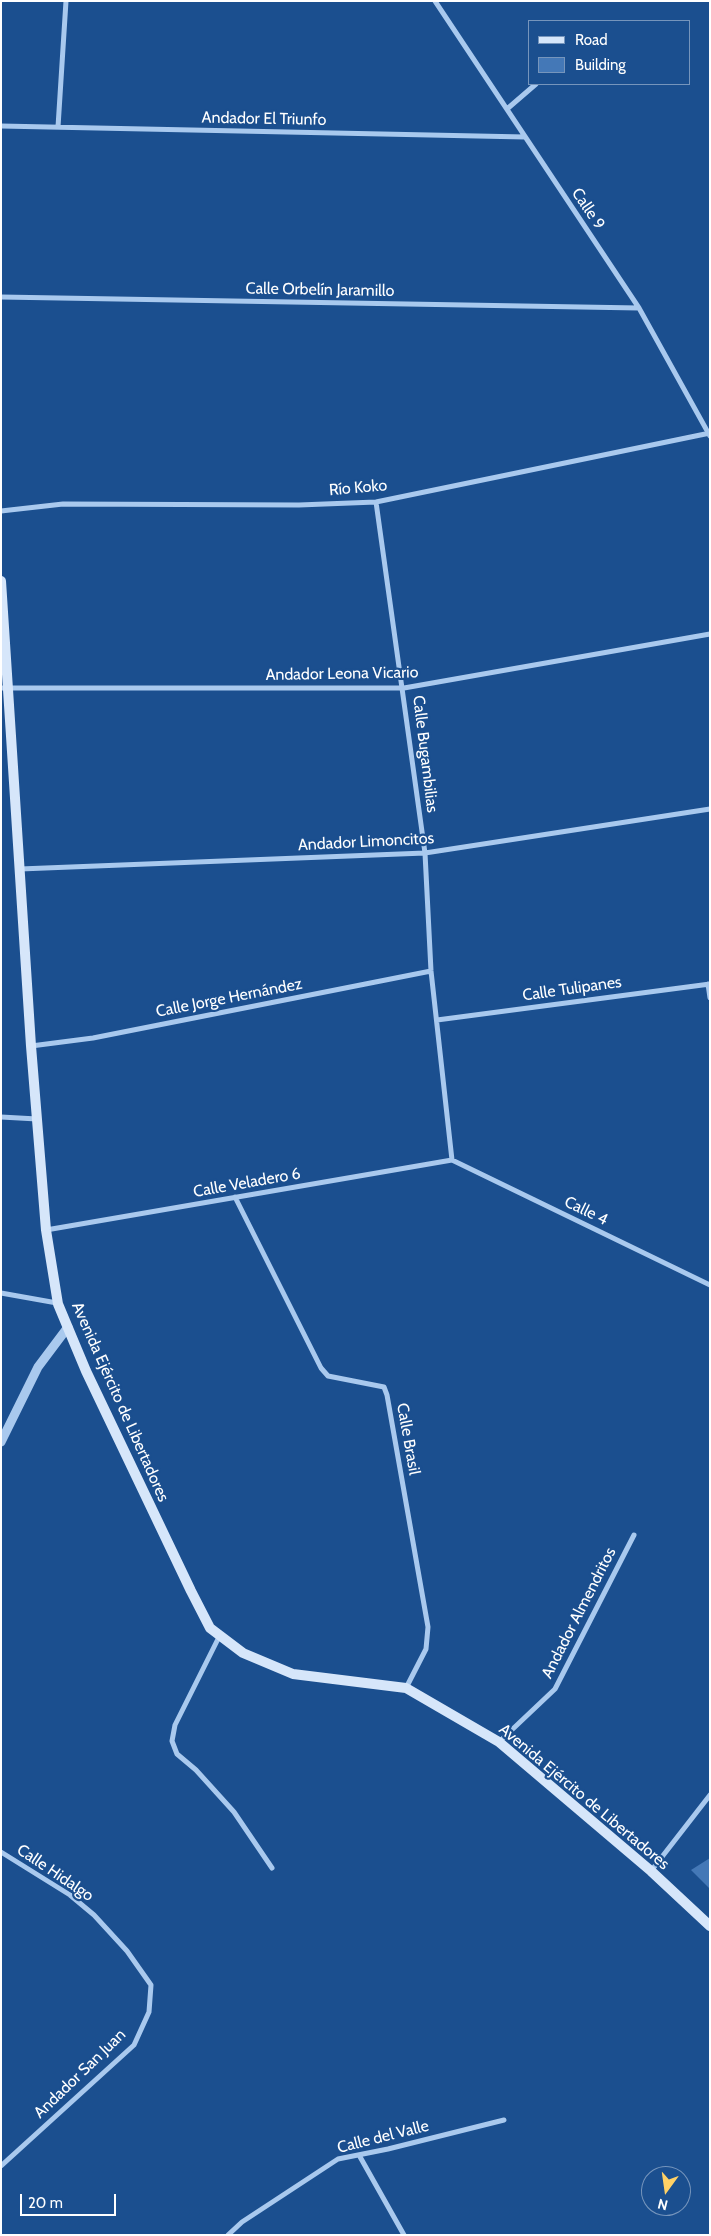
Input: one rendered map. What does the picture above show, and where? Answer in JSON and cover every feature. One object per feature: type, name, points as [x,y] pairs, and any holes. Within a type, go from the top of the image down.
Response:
[{"type":"main road","name":"Avenida Ejército de Libertadores","points":[[1,581],[5,689],[46,1230],[58,1304],[86,1372],[210,1628],[243,1653],[293,1674],[406,1688],[499,1742],[651,1871],[710,1926]]},
{"type":"street","points":[[58,128],[66,1]]},
{"type":"street","name":"Calle 9","points":[[435,1],[639,308],[709,434]]},
{"type":"street","points":[[507,109],[535,85]]},
{"type":"street","name":"Andador El Triunfo","points":[[1,126],[526,137]]},
{"type":"street","name":"Calle Orbelín Jaramillo","points":[[1,297],[639,308]]},
{"type":"street","name":"Río Koko","points":[[1,512],[63,504],[299,505],[376,502],[709,434]]},
{"type":"street","name":"Calle Bugambilias","points":[[376,502],[404,688],[425,854],[431,971],[452,1160]]},
{"type":"street","name":"Andador Leona Vicario","points":[[5,689],[404,688],[710,634]]},
{"type":"street","name":"Andador Limoncitos","points":[[20,869],[425,854],[710,809]]},
{"type":"street","name":"Calle Jorge Hernández","points":[[32,1046],[93,1038],[431,971]]},
{"type":"street","points":[[709,984],[710,998]]},
{"type":"street","name":"Calle Tulipanes","points":[[437,1020],[709,984]]},
{"type":"street","points":[[1,1117],[38,1120]]},
{"type":"street","name":"Calle Veladero 6","points":[[46,1230],[452,1160]]},
{"type":"street","name":"Calle 4","points":[[452,1160],[710,1285]]},
{"type":"street","name":"Calle Brasil","points":[[235,1197],[321,1368],[328,1376],[384,1387],[387,1395],[428,1627],[426,1649],[406,1688]]},
{"type":"street","points":[[1,1293],[58,1304]]},
{"type":"street","points":[[1,1442],[38,1367],[68,1327]]},
{"type":"street","name":"Andador Almendritos","points":[[499,1742],[555,1689],[634,1535]]},
{"type":"street","points":[[220,1635],[175,1725],[172,1741],[178,1754],[196,1770],[234,1812],[272,1868]]},
{"type":"street","points":[[651,1871],[710,1795]]},
{"type":"street","name":"Calle Hidalgo","points":[[1,1852],[70,1895],[94,1915],[127,1951],[151,1985]]},
{"type":"street","name":"Andador San Juan","points":[[1,2166],[134,2045],[149,2012],[151,1985]]},
{"type":"street","name":"Calle del Valle","points":[[228,2235],[242,2222],[338,2159],[504,2120]]},
{"type":"street","points":[[359,2155],[404,2235]]},
{"type":"building","points":[[710,1858],[710,1889],[691,1870]]}]
